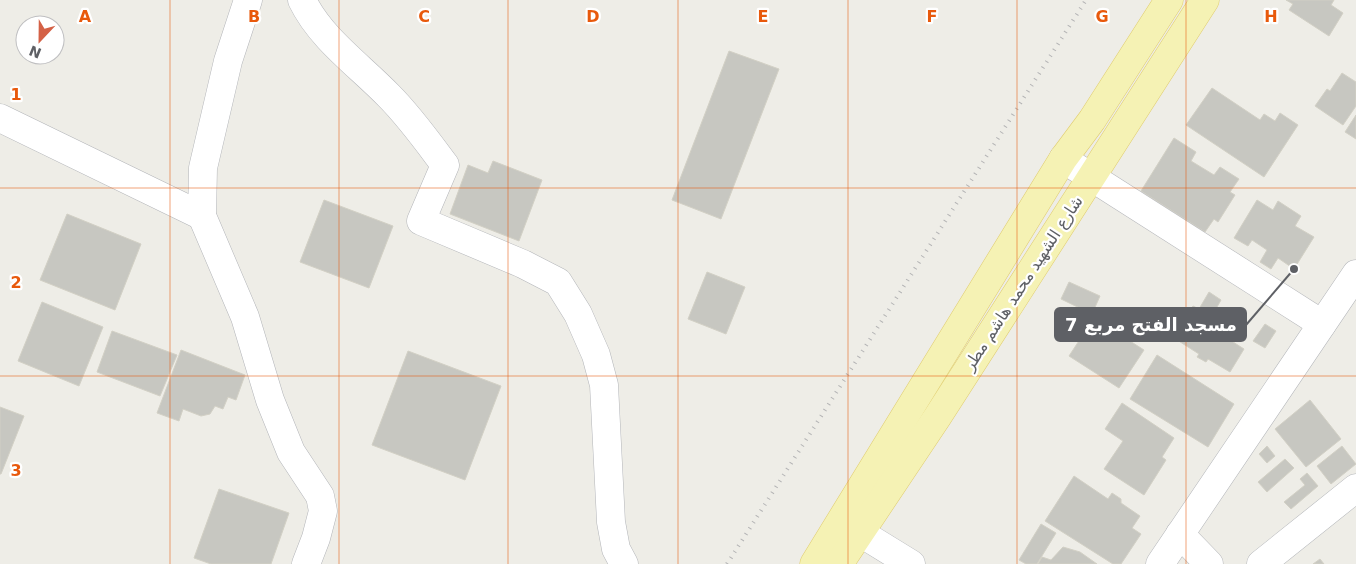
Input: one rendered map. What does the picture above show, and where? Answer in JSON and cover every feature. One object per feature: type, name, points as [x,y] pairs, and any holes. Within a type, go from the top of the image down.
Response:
[{"type":"main road","name":"شارع الشهيد محمد هاشم مطر","points":[[814,564],[1063,159],[1092,120],[1169,0]]},
{"type":"main road","name":"شارع الشهيد محمد هاشم مطر","points":[[839,564],[938,416],[1205,0]]},
{"type":"street","points":[[248,0],[228,61],[203,168],[202,216],[245,317],[270,400],[291,452],[320,496],[324,511],[306,564]]},
{"type":"street","points":[[302,0],[310,16],[323,32],[391,98],[445,164],[421,221],[523,264],[558,282],[578,314],[596,355],[604,385],[611,522],[616,549],[624,564]]},
{"type":"street","points":[[0,118],[202,216]]},
{"type":"street","points":[[1063,159],[1322,324]]},
{"type":"street","points":[[1160,564],[1356,274]]},
{"type":"street","points":[[1261,564],[1356,488]]},
{"type":"street","points":[[860,532],[911,564]]},
{"type":"street","points":[[1180,534],[1209,564]]},
{"type":"building","points":[[1286,0],[1334,0],[1331,5],[1343,13],[1329,36],[1289,10],[1293,4]]},
{"type":"building","points":[[729,51],[779,69],[721,219],[672,200]]},
{"type":"building","points":[[1342,73],[1356,82],[1356,106],[1343,125],[1315,106],[1327,89],[1330,91]]},
{"type":"building","points":[[1212,88],[1260,120],[1264,114],[1275,121],[1280,113],[1298,125],[1264,177],[1186,125]]},
{"type":"building","points":[[1356,115],[1356,139],[1345,132]]},
{"type":"building","points":[[1174,138],[1196,152],[1191,161],[1214,175],[1220,167],[1239,179],[1230,192],[1235,195],[1218,222],[1214,219],[1205,232],[1141,191]]},
{"type":"building","points":[[493,161],[542,180],[519,241],[450,214],[468,165],[488,173]]},
{"type":"building","points":[[324,200],[393,226],[369,288],[300,262]]},
{"type":"building","points":[[1257,200],[1273,210],[1278,201],[1301,216],[1295,226],[1314,237],[1294,269],[1278,258],[1271,269],[1260,262],[1267,250],[1252,240],[1248,246],[1234,238]]},
{"type":"building","points":[[67,214],[141,244],[115,310],[40,280]]},
{"type":"building","points":[[707,272],[745,287],[726,334],[688,319]]},
{"type":"building","points":[[1069,282],[1100,296],[1092,314],[1061,299]]},
{"type":"building","points":[[1209,292],[1221,300],[1213,314],[1223,320],[1216,331],[1244,349],[1230,372],[1208,359],[1206,362],[1197,357],[1199,354],[1174,338],[1193,306],[1199,309]]},
{"type":"building","points":[[42,302],[103,327],[79,386],[18,361]]},
{"type":"building","points":[[1094,318],[1144,350],[1119,388],[1069,356]]},
{"type":"building","points":[[1265,324],[1276,331],[1265,348],[1253,341]]},
{"type":"building","points":[[112,331],[177,355],[160,396],[97,372]]},
{"type":"building","points":[[181,350],[245,375],[236,400],[228,397],[223,409],[215,406],[210,414],[201,416],[183,409],[179,421],[157,413]]},
{"type":"building","points":[[408,351],[501,386],[465,480],[372,445]]},
{"type":"building","points":[[1157,355],[1234,404],[1208,447],[1130,399]]},
{"type":"building","points":[[1310,400],[1341,439],[1306,467],[1275,429]]},
{"type":"building","points":[[1122,403],[1174,438],[1162,457],[1166,460],[1144,495],[1104,469],[1123,441],[1105,429]]},
{"type":"building","points":[[0,407],[24,416],[1,474],[0,474]]},
{"type":"building","points":[[1267,446],[1275,456],[1267,463],[1259,454]]},
{"type":"building","points":[[1342,446],[1356,464],[1331,484],[1317,466]]},
{"type":"building","points":[[1285,459],[1294,468],[1267,492],[1258,482]]},
{"type":"building","points":[[1307,473],[1318,486],[1291,509],[1284,502],[1305,485],[1300,479]]},
{"type":"building","points":[[1074,476],[1108,499],[1112,493],[1121,499],[1121,503],[1140,516],[1132,528],[1141,534],[1121,564],[1113,564],[1045,521]]},
{"type":"building","points":[[219,489],[289,513],[271,564],[211,564],[194,558]]},
{"type":"building","points":[[1041,524],[1056,533],[1037,564],[1026,564],[1019,560]]},
{"type":"building","points":[[1063,547],[1080,552],[1097,564],[1038,564],[1042,557],[1051,560]]},
{"type":"building","points":[[1320,559],[1324,564],[1313,564]]},
{"type":"railway","points":[[727,564],[1086,0]]},
{"type":"place","name":"مسجد الفتح مربع 7","points":[[1294,269]]}]
